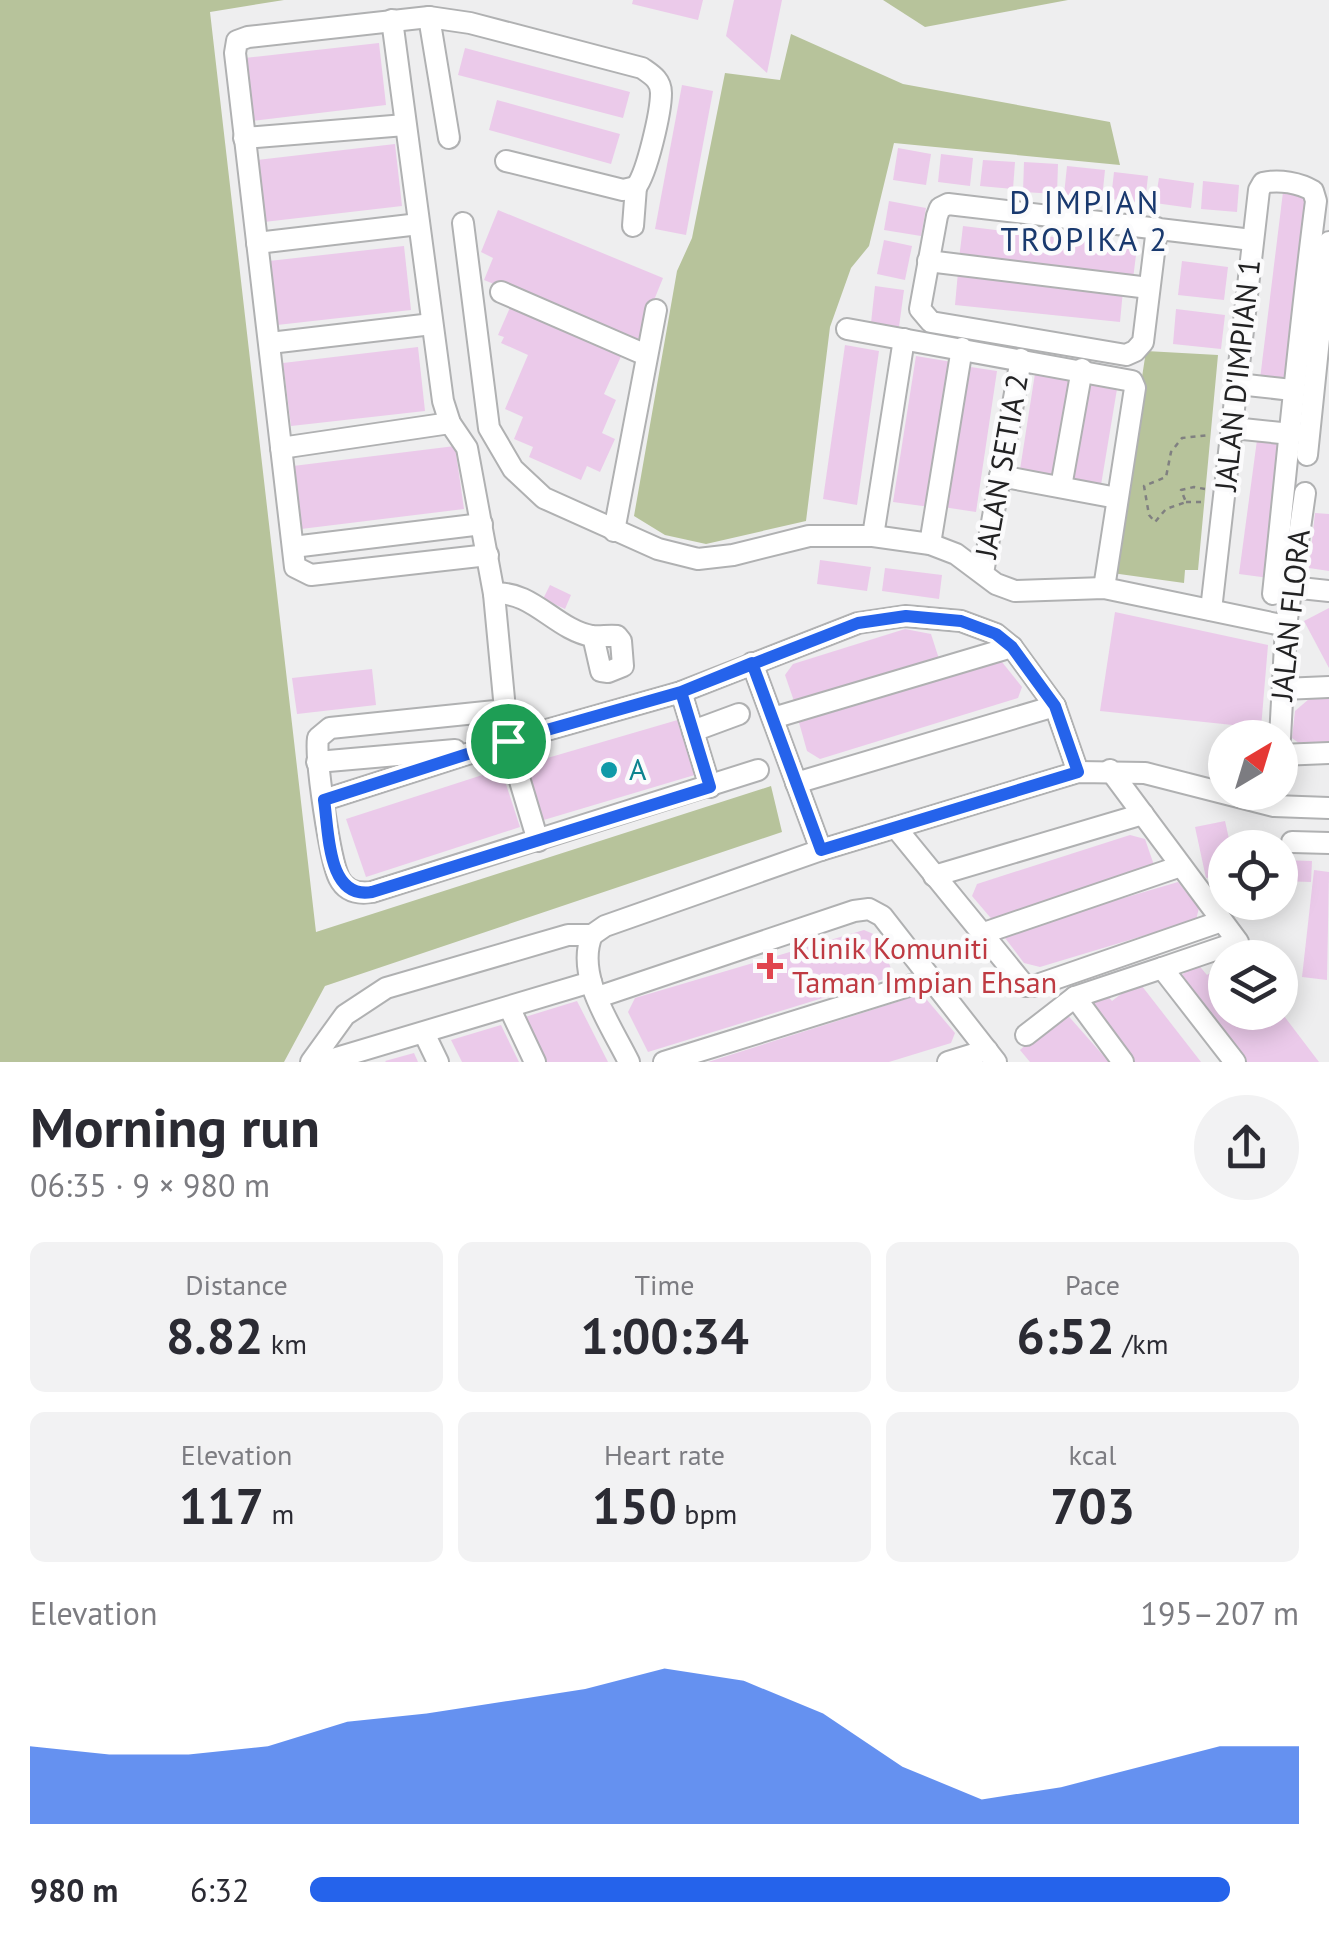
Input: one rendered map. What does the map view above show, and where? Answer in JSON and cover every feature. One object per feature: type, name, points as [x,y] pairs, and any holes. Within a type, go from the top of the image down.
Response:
[{"type":"street","points":[[429,17],[449,138]]},
{"type":"street","points":[[488,555],[311,575],[295,566],[244,138],[237,41],[429,17],[470,23],[642,68],[656,77],[661,91],[645,176],[636,188],[633,226]]},
{"type":"street","points":[[392,20],[443,400],[450,423],[467,448],[494,594],[505,710],[499,744],[538,841]]},
{"type":"street","points":[[244,138],[405,125]]},
{"type":"street","points":[[506,161],[623,190],[636,188]]},
{"type":"street","name":"JALAN D'IMPIAN 1","points":[[1211,610],[1259,190],[1263,183],[1272,181],[1304,186],[1313,191],[1316,201],[1292,390]]},
{"type":"street","points":[[1157,228],[1142,342],[1126,355],[931,322],[920,309],[937,216],[940,208],[948,204],[1157,228],[1252,240]]},
{"type":"street","points":[[464,223],[489,428],[514,469],[544,498],[658,549],[698,559],[733,555],[809,536],[873,536],[930,544],[956,554],[996,584],[1016,591],[1104,588],[1286,626]]},
{"type":"street","points":[[257,243],[419,224]]},
{"type":"street","points":[[1308,455],[1329,242]]},
{"type":"street","points":[[928,261],[1149,288]]},
{"type":"street","points":[[502,292],[646,355]]},
{"type":"street","points":[[614,531],[656,310]]},
{"type":"street","points":[[270,343],[432,324]]},
{"type":"street","points":[[847,329],[1132,381],[1135,388],[1104,588]]},
{"type":"street","points":[[873,536],[904,339]]},
{"type":"street","points":[[930,544],[962,348]]},
{"type":"street","name":"JALAN SETIA 2","points":[[983,573],[1021,358]]},
{"type":"street","points":[[1061,488],[1082,369]]},
{"type":"street","points":[[1238,384],[1292,390],[1282,590],[1329,591]]},
{"type":"street","points":[[281,448],[450,423]]},
{"type":"street","points":[[1233,428],[1291,434]]},
{"type":"street","points":[[1000,476],[1117,498]]},
{"type":"street","name":"JALAN FLORA","points":[[1281,720],[1286,626],[1282,590],[1305,493]]},
{"type":"street","points":[[293,547],[482,524]]},
{"type":"street","points":[[494,594],[506,592],[519,597],[593,636]]},
{"type":"street","points":[[324,800],[681,692],[858,623],[906,616],[961,621],[996,634],[1012,647],[1055,706],[1078,772]]},
{"type":"street","points":[[772,718],[1012,647]]},
{"type":"street","points":[[752,663],[821,850]]},
{"type":"street","points":[[1282,689],[1329,688]]},
{"type":"street","points":[[681,692],[710,787]]},
{"type":"street","points":[[796,783],[1055,706]]},
{"type":"street","points":[[505,710],[330,728],[318,738],[317,762],[338,877],[346,888],[359,894],[758,770]]},
{"type":"street","points":[[693,731],[739,714]]},
{"type":"street","points":[[317,762],[499,744]]},
{"type":"street","points":[[1298,754],[1329,753]]},
{"type":"street","points":[[1026,1035],[1075,997],[1238,942],[1110,770]]},
{"type":"street","points":[[629,1062],[595,989],[585,952],[592,935],[605,926],[821,850],[1078,772],[1146,772],[1208,785]]},
{"type":"street","points":[[1298,803],[1329,808]]},
{"type":"street","points":[[934,876],[1143,814]]},
{"type":"street","points":[[896,828],[1025,986],[1222,921]]},
{"type":"street","points":[[1298,842],[1329,844]]},
{"type":"street","points":[[981,934],[1181,866]]},
{"type":"street","points":[[323,1062],[349,1059],[509,1007],[595,989],[869,908],[882,916],[991,1056],[948,1062]]},
{"type":"street","points":[[310,1062],[345,1015],[386,988],[568,935],[592,935]]},
{"type":"street","points":[[1162,968],[1235,1062]]},
{"type":"street","points":[[664,1062],[931,979]]},
{"type":"street","points":[[1075,997],[1123,1062]]},
{"type":"street","points":[[509,1007],[535,1062]]},
{"type":"street","points":[[424,1033],[438,1062]]},
{"type":"path","points":[[1204,502],[1186,502],[1166,509],[1155,522],[1149,515],[1144,486],[1166,477],[1171,452],[1182,438],[1210,435]]},
{"type":"path","points":[[1186,502],[1181,490],[1206,489]]},
{"type":"green space","points":[[0,0],[284,0],[210,12],[316,932],[771,786],[782,832],[325,986],[284,1062],[0,1062]]},
{"type":"green space","points":[[883,0],[1068,0],[925,27]]},
{"type":"green space","points":[[791,34],[903,84],[1110,122],[1120,165],[894,143],[869,246],[851,268],[830,327],[806,521],[706,544],[665,535],[634,516],[677,271],[692,238],[725,73],[780,80]]},
{"type":"green space","points":[[1146,351],[1218,355],[1198,570],[1185,570],[1184,583],[1112,573]]},
{"type":"building","points":[[633,0],[703,0],[698,20],[632,4]]},
{"type":"building","points":[[734,0],[782,0],[767,73],[726,36]]},
{"type":"building","points":[[379,43],[386,105],[252,121],[244,58]]},
{"type":"building","points":[[465,48],[630,92],[623,118],[458,75]]},
{"type":"building","points":[[682,85],[713,91],[686,235],[655,229]]},
{"type":"building","points":[[497,100],[620,134],[611,164],[489,130]]},
{"type":"building","points":[[395,144],[402,206],[264,222],[257,160]]},
{"type":"building","points":[[898,148],[931,154],[926,185],[893,180]]},
{"type":"building","points":[[941,154],[973,158],[970,186],[938,182]]},
{"type":"building","points":[[983,160],[1015,162],[1013,189],[980,186]]},
{"type":"building","points":[[1024,162],[1058,164],[1057,194],[1023,192]]},
{"type":"building","points":[[1067,166],[1105,170],[1102,199],[1064,195]]},
{"type":"building","points":[[1114,172],[1148,176],[1145,203],[1111,199]]},
{"type":"building","points":[[1159,178],[1194,183],[1191,208],[1155,203]]},
{"type":"building","points":[[1203,181],[1239,185],[1237,212],[1201,209]]},
{"type":"building","points":[[1283,192],[1313,196],[1290,383],[1260,379]]},
{"type":"building","points":[[889,201],[926,208],[921,236],[884,230]]},
{"type":"building","points":[[498,210],[663,278],[637,342],[484,280],[493,258],[481,252]]},
{"type":"building","points":[[963,226],[1137,247],[1133,279],[959,259]]},
{"type":"building","points":[[884,240],[912,246],[905,280],[877,274]]},
{"type":"building","points":[[404,246],[411,310],[277,325],[269,261]]},
{"type":"building","points":[[1182,261],[1228,267],[1224,300],[1178,295]]},
{"type":"building","points":[[958,272],[1123,290],[1120,322],[955,305]]},
{"type":"building","points":[[875,286],[904,290],[899,327],[871,323]]},
{"type":"building","points":[[512,303],[623,352],[604,394],[616,400],[602,433],[615,439],[600,472],[587,466],[581,480],[529,457],[533,447],[514,439],[523,417],[505,409],[528,355],[501,343],[504,337],[498,335]]},
{"type":"building","points":[[1176,309],[1225,315],[1221,349],[1173,344]]},
{"type":"building","points":[[845,345],[879,351],[857,505],[823,499]]},
{"type":"building","points":[[418,347],[425,411],[291,426],[283,363]]},
{"type":"building","points":[[916,356],[952,362],[930,507],[893,502]]},
{"type":"building","points":[[964,366],[997,371],[976,512],[943,507]]},
{"type":"building","points":[[1036,367],[1073,373],[1056,482],[1019,476]]},
{"type":"building","points":[[1085,377],[1118,383],[1100,491],[1067,486]]},
{"type":"building","points":[[1257,440],[1287,444],[1269,578],[1239,574]]},
{"type":"building","points":[[455,446],[464,509],[301,529],[293,466]]},
{"type":"building","points":[[1315,513],[1329,514],[1329,571],[1309,568]]},
{"type":"building","points":[[820,560],[871,567],[867,591],[817,584]]},
{"type":"building","points":[[885,568],[942,575],[939,599],[882,591]]},
{"type":"building","points":[[550,585],[571,595],[565,609],[543,599]]},
{"type":"building","points":[[1329,608],[1329,668],[1304,621]]},
{"type":"building","points":[[1115,612],[1268,645],[1262,720],[1208,722],[1100,711]]},
{"type":"building","points":[[905,629],[931,634],[940,662],[796,707],[785,675],[793,664]]},
{"type":"building","points":[[998,657],[1022,687],[1018,698],[820,759],[807,751],[798,719]]},
{"type":"building","points":[[372,669],[376,705],[297,714],[292,678]]},
{"type":"building","points":[[1329,698],[1329,743],[1298,742],[1295,711],[1309,699]]},
{"type":"building","name":"A","points":[[681,719],[698,774],[537,822],[520,766]]},
{"type":"building","points":[[501,769],[520,827],[366,877],[346,819]]},
{"type":"building","points":[[1225,821],[1227,830],[1208,830],[1208,878],[1206,878],[1195,827]]},
{"type":"building","points":[[1130,835],[1145,839],[1156,871],[995,923],[972,896],[977,884]]},
{"type":"building","points":[[1298,861],[1312,861],[1311,882],[1298,882]]},
{"type":"building","points":[[1314,870],[1329,872],[1327,980],[1302,977]]},
{"type":"building","points":[[1178,882],[1199,908],[1196,920],[1040,967],[1024,963],[1002,934]]},
{"type":"building","points":[[864,930],[878,936],[894,976],[648,1052],[628,1012],[635,998]]},
{"type":"building","points":[[1197,963],[1207,975],[1208,1017],[1178,978]]},
{"type":"building","points":[[1138,981],[1201,1062],[1132,1062],[1088,1006],[1105,993],[1112,1001]]},
{"type":"building","points":[[922,994],[955,1033],[951,1043],[889,1062],[708,1062]]},
{"type":"building","points":[[577,1001],[608,1062],[546,1062],[525,1017]]},
{"type":"building","points":[[1064,1011],[1109,1062],[1030,1062],[1020,1050]]},
{"type":"building","points":[[501,1025],[519,1062],[462,1062],[451,1040]]},
{"type":"building","points":[[1218,1030],[1295,1030],[1319,1062],[1243,1062]]},
{"type":"building","points":[[414,1053],[418,1062],[385,1061]]},
{"type":"place","name":"A","points":[[609,770]]},
{"type":"place","name":"Klinik Komuniti Taman Impian Ehsan","points":[[770,966]]},
{"type":"district","name":"D IMPIAN TROPIKA 2","points":[[1085,222]]},
{"type":"route","points":[[508,741],[324,800],[338,877],[346,888],[359,894],[372,892],[710,787],[681,692],[752,663],[821,850],[1078,772],[1055,706],[1012,647],[996,634],[961,621],[906,616],[858,623],[792,646],[681,692],[508,741]]}]
